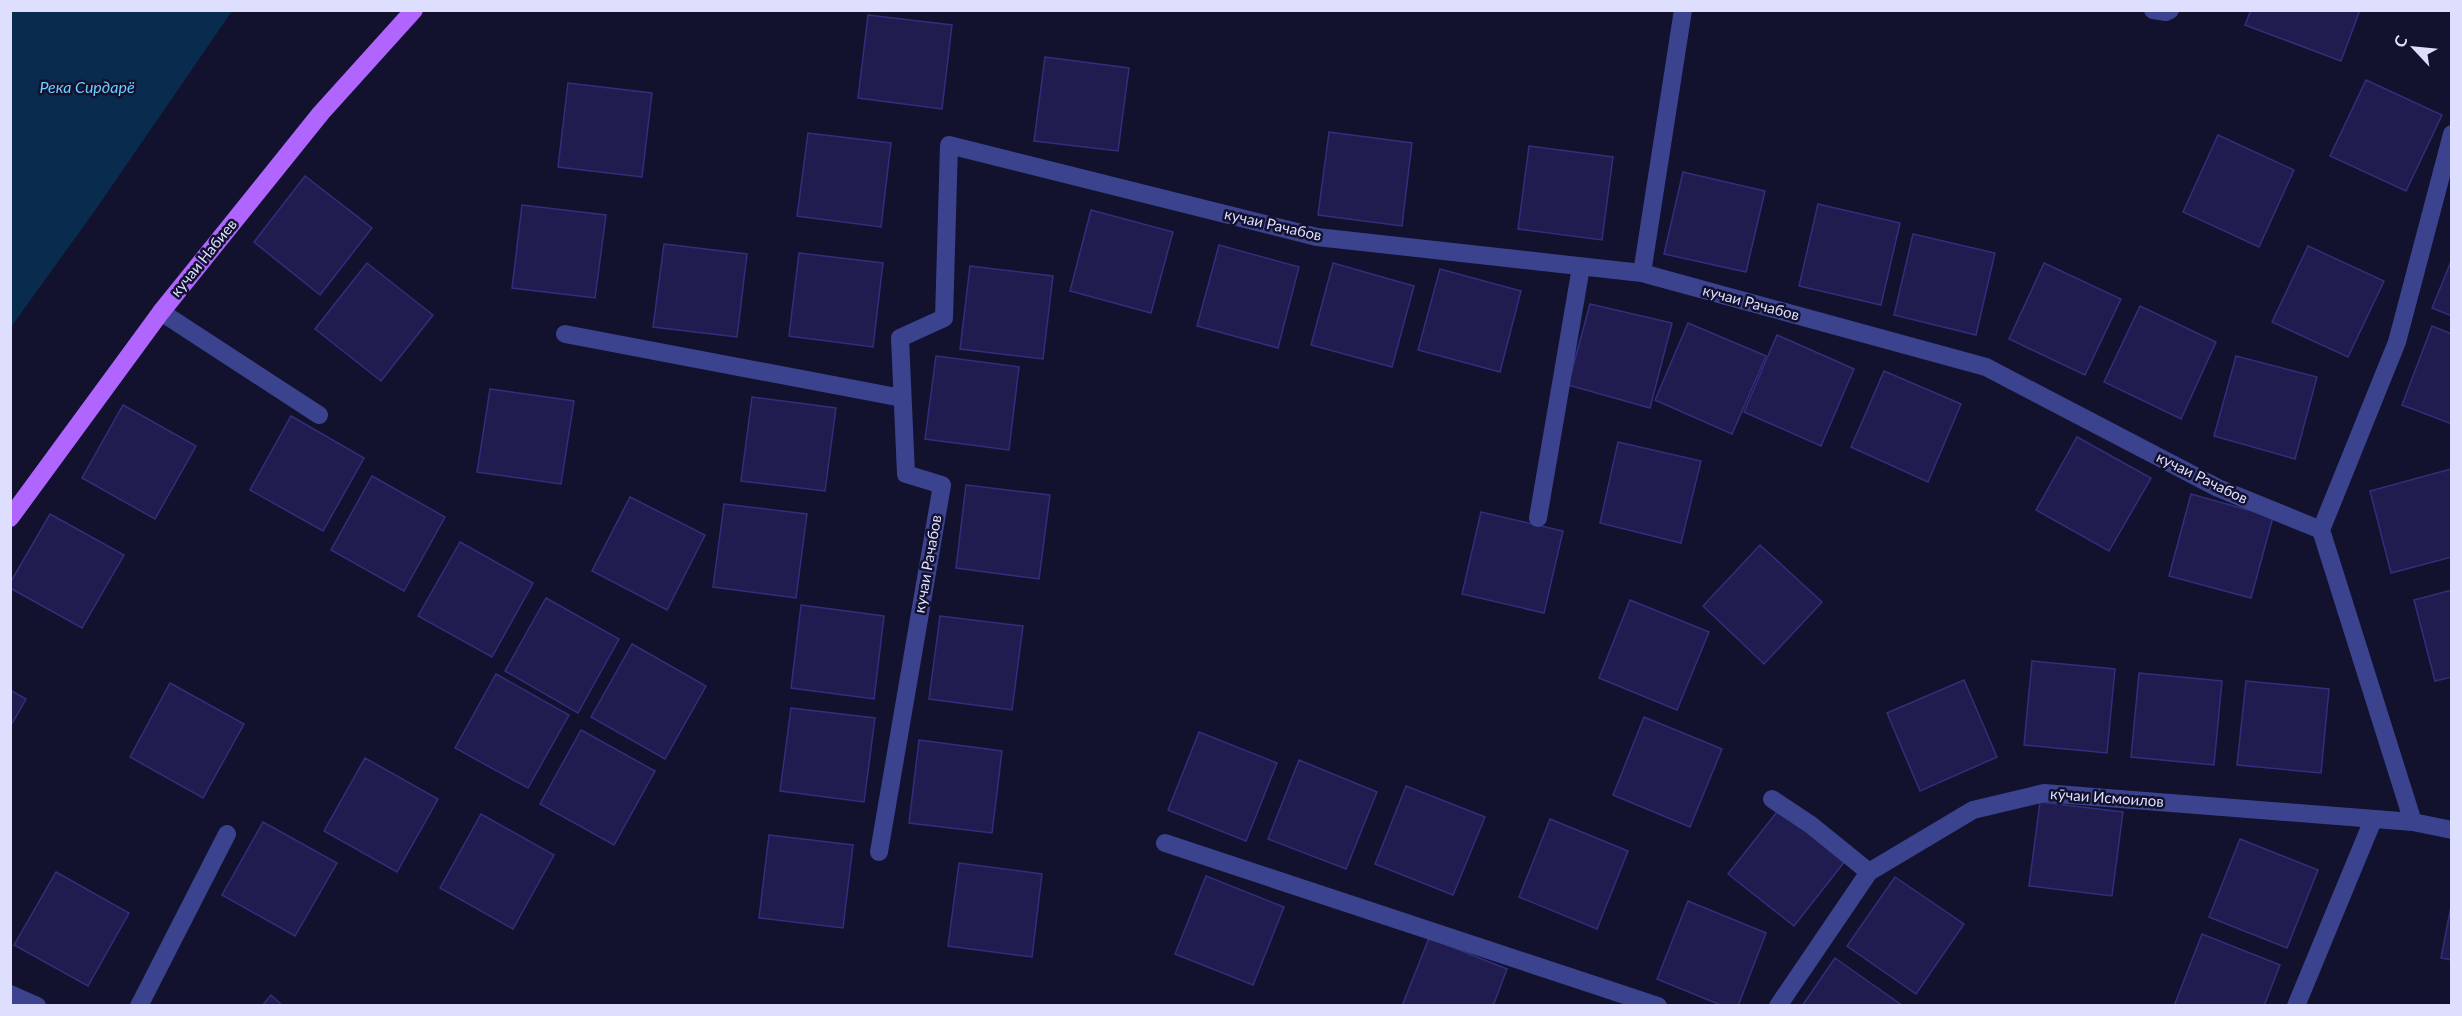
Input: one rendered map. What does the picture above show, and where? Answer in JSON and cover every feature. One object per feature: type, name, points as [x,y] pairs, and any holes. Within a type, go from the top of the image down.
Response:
[{"type":"main road","name":"кучаи Набиев","points":[[10,518],[161,312],[321,113],[414,10]]},
{"type":"street","points":[[1642,273],[1683,10]]},
{"type":"street","points":[[2153,10],[2166,12],[2170,10]]},
{"type":"street","points":[[2414,822],[2321,530],[2397,342],[2451,134]]},
{"type":"street","name":"кучаи Рачабов","points":[[879,852],[942,485],[906,474],[900,338],[944,318],[949,144],[1317,237],[1642,273],[1986,367],[2218,488],[2321,530]]},
{"type":"street","points":[[1538,518],[1581,267]]},
{"type":"street","points":[[161,312],[320,415]]},
{"type":"street","points":[[565,334],[903,398]]},
{"type":"street","name":"кӯчаи Исмоилов","points":[[1778,1005],[1869,872],[1973,810],[2044,793],[2414,822],[2451,830]]},
{"type":"street","points":[[1772,800],[1811,825],[1869,872]]},
{"type":"street","points":[[2296,1005],[2373,820]]},
{"type":"street","points":[[139,1005],[227,834]]},
{"type":"street","points":[[1165,843],[1659,1005]]},
{"type":"street","points":[[10,994],[37,1005]]},
{"type":"water","name":"Река Сирдарё","points":[[11,10],[232,11],[96,209],[11,327]]},
{"type":"building","points":[[2251,10],[2360,10],[2341,61],[2245,25]]},
{"type":"building","points":[[868,15],[952,25],[942,109],[858,98]]},
{"type":"building","points":[[1045,57],[1129,68],[1118,151],[1034,141]]},
{"type":"building","points":[[2366,80],[2442,115],[2406,191],[2330,156]]},
{"type":"building","points":[[568,83],[652,93],[642,177],[558,167]]},
{"type":"building","points":[[1329,132],[1412,143],[1402,226],[1318,215]]},
{"type":"building","points":[[808,133],[891,143],[881,227],[797,216]]},
{"type":"building","points":[[2218,135],[2294,170],[2259,247],[2183,212]]},
{"type":"building","points":[[1529,146],[1613,157],[1602,240],[1518,229]]},
{"type":"building","points":[[1683,172],[1765,191],[1746,272],[1664,254]]},
{"type":"building","points":[[305,176],[372,228],[320,295],[254,242]]},
{"type":"building","points":[[1818,204],[1900,223],[1881,305],[1799,286]]},
{"type":"building","points":[[522,205],[606,215],[595,298],[512,288]]},
{"type":"building","points":[[1091,210],[1173,232],[1151,313],[1070,291]]},
{"type":"building","points":[[1913,234],[1995,253],[1976,335],[1894,315]]},
{"type":"building","points":[[664,244],[747,254],[737,337],[653,327]]},
{"type":"building","points":[[1219,245],[1299,267],[1278,348],[1197,326]]},
{"type":"building","points":[[2308,246],[2384,281],[2348,357],[2272,322]]},
{"type":"building","points":[[799,253],[883,263],[873,347],[789,336]]},
{"type":"building","points":[[2452,259],[2452,316],[2432,308]]},
{"type":"building","points":[[367,263],[433,315],[381,381],[315,329]]},
{"type":"building","points":[[1333,263],[1414,286],[1392,367],[1311,345]]},
{"type":"building","points":[[2044,263],[2121,299],[2085,375],[2009,339]]},
{"type":"building","points":[[970,266],[1053,276],[1043,359],[960,349]]},
{"type":"building","points":[[1440,269],[1521,291],[1500,372],[1418,350]]},
{"type":"building","points":[[1590,304],[1672,323],[1650,408],[1568,385]]},
{"type":"building","points":[[2140,306],[2216,342],[2181,419],[2104,382]]},
{"type":"building","points":[[1688,323],[1766,356],[1732,434],[1655,400]]},
{"type":"building","points":[[2432,326],[2452,334],[2452,424],[2402,405]]},
{"type":"building","points":[[1777,335],[1854,369],[1821,446],[1744,412]]},
{"type":"building","points":[[936,356],[1019,367],[1009,450],[925,439]]},
{"type":"building","points":[[2236,356],[2317,377],[2295,459],[2214,436]]},
{"type":"building","points":[[1884,371],[1961,404],[1928,482],[1851,447]]},
{"type":"building","points":[[490,389],[574,401],[561,484],[477,472]]},
{"type":"building","points":[[752,397],[836,408],[825,491],[741,481]]},
{"type":"building","points":[[123,405],[196,446],[155,519],[82,478]]},
{"type":"building","points":[[291,416],[364,458],[323,531],[250,490]]},
{"type":"building","points":[[2077,437],[2151,478],[2109,551],[2036,510]]},
{"type":"building","points":[[1618,442],[1701,461],[1681,543],[1600,523]]},
{"type":"building","points":[[2451,469],[2452,557],[2391,573],[2370,491]]},
{"type":"building","points":[[372,476],[445,517],[404,591],[331,550]]},
{"type":"building","points":[[966,485],[1050,495],[1039,579],[956,568]]},
{"type":"building","points":[[2191,494],[2273,517],[2251,598],[2169,576]]},
{"type":"building","points":[[630,497],[705,535],[667,610],[592,571]]},
{"type":"building","points":[[724,504],[807,514],[796,598],[713,587]]},
{"type":"building","points":[[1481,512],[1563,531],[1544,613],[1462,594]]},
{"type":"building","points":[[50,514],[124,555],[82,628],[10,588],[10,583]]},
{"type":"building","points":[[460,542],[533,583],[492,657],[418,616]]},
{"type":"building","points":[[1760,545],[1822,602],[1764,664],[1703,606]]},
{"type":"building","points":[[2452,590],[2452,677],[2435,681],[2414,600]]},
{"type":"building","points":[[546,598],[619,639],[578,713],[505,671]]},
{"type":"building","points":[[1630,600],[1709,632],[1677,710],[1599,678]]},
{"type":"building","points":[[801,605],[884,616],[874,699],[791,688]]},
{"type":"building","points":[[940,616],[1023,626],[1012,710],[929,699]]},
{"type":"building","points":[[632,644],[706,686],[665,759],[591,717]]},
{"type":"building","points":[[2032,661],[2115,669],[2107,753],[2024,745]]},
{"type":"building","points":[[2139,673],[2222,681],[2214,765],[2131,757]]},
{"type":"building","points":[[496,674],[569,715],[528,788],[455,748]]},
{"type":"building","points":[[1964,680],[1997,757],[1920,791],[1887,713]]},
{"type":"building","points":[[2246,681],[2329,689],[2321,773],[2237,765]]},
{"type":"building","points":[[170,683],[244,724],[203,798],[130,757]]},
{"type":"building","points":[[10,690],[26,699],[10,727]]},
{"type":"building","points":[[791,708],[875,718],[864,802],[780,791]]},
{"type":"building","points":[[1644,717],[1722,749],[1690,827],[1613,795]]},
{"type":"building","points":[[581,730],[655,771],[614,845],[540,804]]},
{"type":"building","points":[[1199,732],[1277,763],[1246,841],[1168,810]]},
{"type":"building","points":[[919,740],[1002,751],[992,833],[909,823]]},
{"type":"building","points":[[365,758],[438,799],[397,872],[324,831]]},
{"type":"building","points":[[1299,760],[1377,792],[1346,869],[1268,839]]},
{"type":"building","points":[[1406,786],[1485,817],[1453,895],[1375,864]]},
{"type":"building","points":[[2040,802],[2123,812],[2112,896],[2029,886]]},
{"type":"building","points":[[1780,808],[1845,861],[1794,926],[1728,874]]},
{"type":"building","points":[[481,814],[554,855],[513,929],[440,888]]},
{"type":"building","points":[[1550,819],[1628,851],[1597,929],[1519,897]]},
{"type":"building","points":[[263,822],[337,863],[295,936],[222,895]]},
{"type":"building","points":[[769,835],[853,845],[843,928],[759,918]]},
{"type":"building","points":[[2240,839],[2318,870],[2287,948],[2209,917]]},
{"type":"building","points":[[959,863],[1042,874],[1032,957],[948,946]]},
{"type":"building","points":[[56,872],[129,913],[88,986],[14,945]]},
{"type":"building","points":[[1206,876],[1284,907],[1253,985],[1175,954]]},
{"type":"building","points":[[1895,877],[1964,924],[1916,994],[1847,946]]},
{"type":"building","points":[[1688,901],[1766,933],[1738,1006],[1723,1006],[1657,979]]},
{"type":"building","points":[[2452,901],[2452,960],[2441,958]]},
{"type":"building","points":[[2202,934],[2280,965],[2264,1006],[2174,1006]]},
{"type":"building","points":[[1429,938],[1507,969],[1493,1006],[1402,1006]]},
{"type":"building","points":[[1835,958],[1903,1006],[1802,1006]]},
{"type":"building","points":[[271,995],[283,1006],[262,1006]]}]
